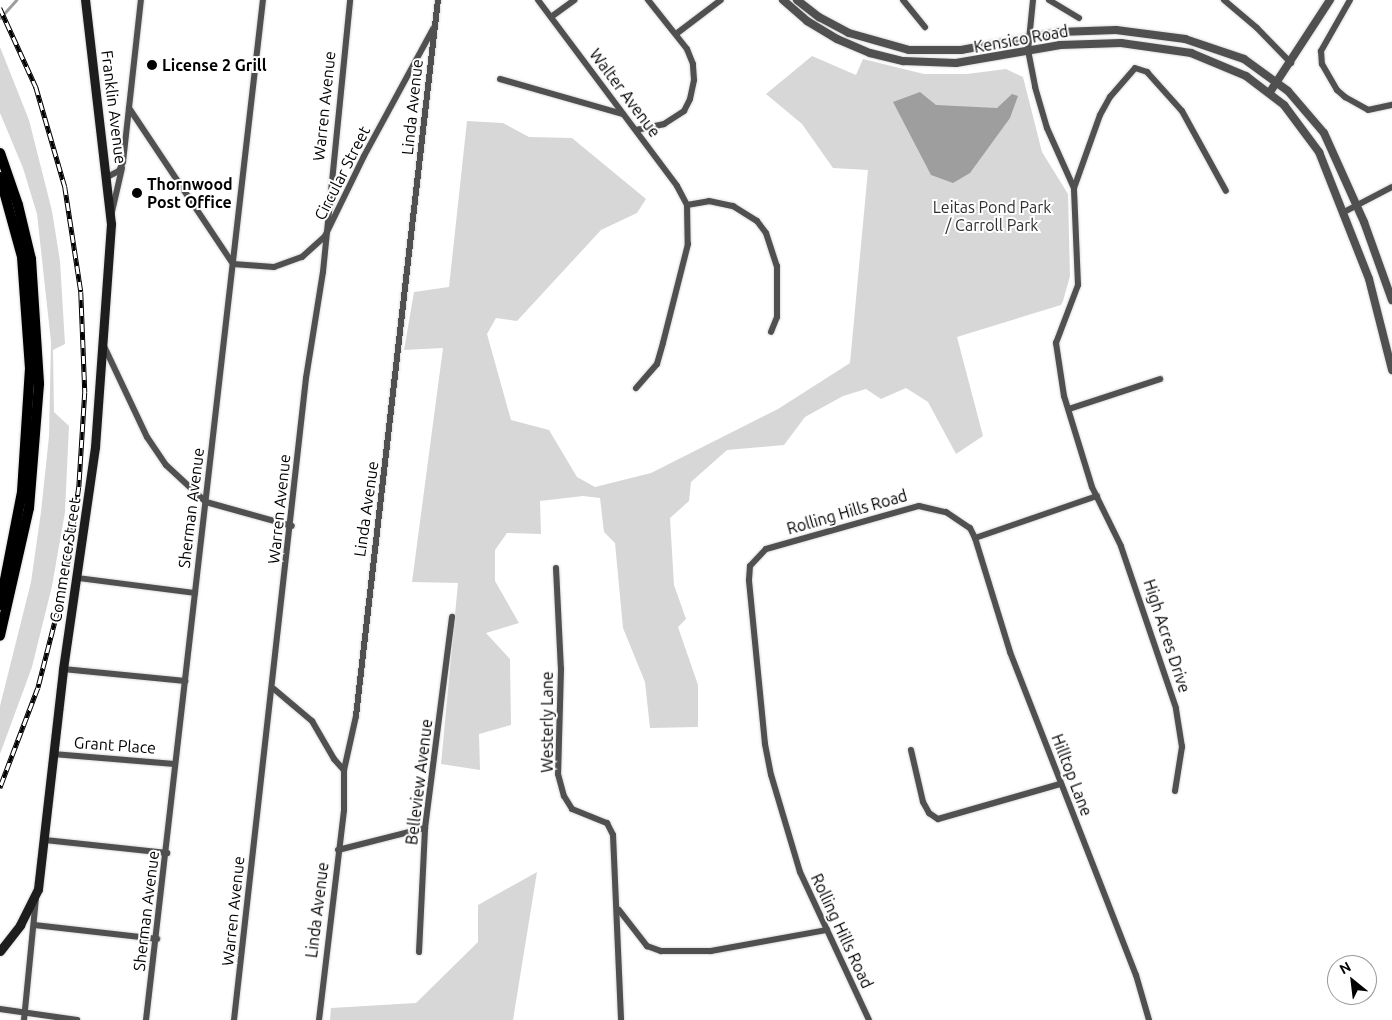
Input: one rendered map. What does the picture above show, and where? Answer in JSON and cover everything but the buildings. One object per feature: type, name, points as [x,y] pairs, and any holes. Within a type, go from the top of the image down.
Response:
[{"type":"highway","points":[[0,153],[18,205],[31,259],[38,328],[39,384],[29,508],[0,636]]},
{"type":"highway","points":[[0,177],[22,257],[30,368],[23,485],[0,604]]},
{"type":"main road","name":"Franklin Avenue","points":[[86,0],[107,176],[110,217]]},
{"type":"main road","name":"Commerce Street","points":[[0,951],[36,897],[45,840],[63,669],[78,578],[95,447],[110,217]]},
{"type":"street","name":"Commerce Street","points":[[110,217],[119,191],[141,0]]},
{"type":"street","name":"Sherman Avenue","points":[[146,1020],[167,853],[175,764],[263,0]]},
{"type":"street","name":"Warren Avenue","points":[[234,1020],[256,810],[274,689],[350,0]]},
{"type":"street","name":"Linda Avenue","points":[[319,1020],[338,850],[344,770],[356,716],[438,0]]},
{"type":"street","name":"Walter Avenue","points":[[538,0],[677,186],[686,205]]},
{"type":"street","points":[[551,17],[574,0]]},
{"type":"street","points":[[636,130],[647,130],[674,119],[690,100],[693,64],[676,34],[648,0]]},
{"type":"street","points":[[676,34],[721,0]]},
{"type":"street","name":"Kensico Road","points":[[782,0],[807,21],[837,40],[895,60],[956,63],[1091,30],[1169,36],[1228,52],[1278,82],[1304,108],[1324,133],[1357,206],[1392,300]]},
{"type":"street","name":"Kensico Road","points":[[797,0],[819,17],[849,33],[908,50],[961,50],[1028,44],[1096,42],[1166,48],[1225,65],[1270,92],[1295,117],[1312,140],[1344,212],[1369,279],[1392,370]]},
{"type":"street","points":[[903,0],[925,27]]},
{"type":"street","points":[[975,538],[1097,496],[1059,376],[1056,343],[1078,285],[1074,188],[1044,119],[1028,44],[1033,0]]},
{"type":"street","points":[[1049,0],[1079,18]]},
{"type":"street","points":[[1224,0],[1257,28],[1291,63]]},
{"type":"street","points":[[1270,92],[1291,63],[1330,0]]},
{"type":"street","points":[[1350,0],[1321,51],[1322,64],[1337,90],[1345,97],[1368,110],[1392,105]]},
{"type":"street","name":"Circular Street","points":[[233,264],[274,267],[292,262],[325,236],[360,164],[435,25]]},
{"type":"street","points":[[1074,188],[1100,116],[1110,97],[1135,68],[1141,68],[1182,111],[1226,192]]},
{"type":"street","points":[[500,79],[623,114]]},
{"type":"street","points":[[128,108],[233,264]]},
{"type":"street","points":[[107,176],[119,171],[122,162]]},
{"type":"street","points":[[1344,212],[1392,187]]},
{"type":"street","points":[[636,388],[657,364],[663,343],[688,244],[686,205],[709,201],[733,206],[757,221],[766,233],[777,266],[777,317],[771,332]]},
{"type":"street","points":[[103,344],[147,437],[166,465],[206,502],[292,526]]},
{"type":"street","points":[[1069,408],[1160,378]]},
{"type":"street","name":"High Acres Drive","points":[[1097,496],[1122,548],[1176,708],[1182,747],[1175,791]]},
{"type":"street","name":"Rolling Hills Road","points":[[869,1020],[793,854],[771,775],[756,660],[750,566],[766,549],[918,506],[946,512],[970,528],[975,538]]},
{"type":"street","name":"Hilltop Lane","points":[[975,538],[999,619],[1060,784],[1136,975],[1149,1020]]},
{"type":"street","name":"Westerly Lane","points":[[556,568],[561,669],[558,774],[564,796],[572,809],[607,823],[612,830],[618,909],[621,1020]]},
{"type":"street","points":[[78,578],[195,593]]},
{"type":"street","name":"Belleview Avenue","points":[[419,952],[425,828],[452,617]]},
{"type":"street","points":[[63,669],[185,681]]},
{"type":"street","points":[[274,689],[312,721],[334,759],[344,770]]},
{"type":"street","points":[[911,750],[923,802],[929,813],[938,819],[1060,784]]},
{"type":"street","name":"Grant Place","points":[[53,754],[175,764]]},
{"type":"street","points":[[338,850],[425,828]]},
{"type":"street","points":[[45,840],[167,853]]},
{"type":"street","points":[[24,1020],[35,925],[36,897]]},
{"type":"street","points":[[618,909],[647,946],[661,951],[711,951],[827,930]]},
{"type":"street","points":[[35,925],[157,939]]},
{"type":"street","points":[[0,1009],[77,1020]]},
{"type":"green space","points":[[0,47],[29,120],[52,211],[60,261],[65,344],[53,350],[54,412],[69,426],[65,512],[52,586],[32,667],[0,754],[0,706],[31,582],[41,512],[49,436],[51,342],[37,214],[23,168],[0,113]]},
{"type":"green space","name":"Leitas Pond Park / Carroll Park","points":[[812,56],[856,75],[863,59],[924,74],[967,74],[1006,69],[1023,77],[1042,152],[1068,194],[1070,276],[1061,305],[957,337],[983,436],[956,454],[928,402],[906,388],[881,399],[866,389],[843,396],[805,417],[784,445],[727,450],[691,482],[689,501],[670,518],[674,585],[686,619],[678,627],[698,685],[698,727],[650,728],[645,682],[623,628],[615,543],[604,532],[600,498],[583,496],[540,501],[541,534],[507,533],[495,550],[495,581],[519,623],[486,633],[510,659],[511,725],[479,734],[480,770],[441,764],[458,583],[412,582],[443,348],[404,350],[414,292],[449,287],[467,121],[503,123],[529,137],[572,138],[646,199],[637,213],[601,230],[517,321],[496,318],[487,334],[511,420],[549,430],[577,477],[595,487],[651,473],[778,409],[850,363],[868,170],[833,168],[802,124],[766,94]]},
{"type":"green space","points":[[537,872],[513,1020],[330,1020],[331,1008],[416,1003],[478,942],[478,905]]},
{"type":"shaded area","points":[[920,92],[936,105],[997,108],[1012,94],[1018,96],[1010,118],[970,173],[953,183],[931,175],[893,102]]},
{"type":"waterway","points":[[0,18],[16,0]]},
{"type":"railway","points":[[0,8],[36,87],[65,187],[81,292],[85,392],[79,487],[65,583],[38,688],[0,788]]},
{"type":"place","name":"License 2 Grill","points":[[152,65]]},
{"type":"place","name":"Thornwood Post Office","points":[[137,193]]}]
